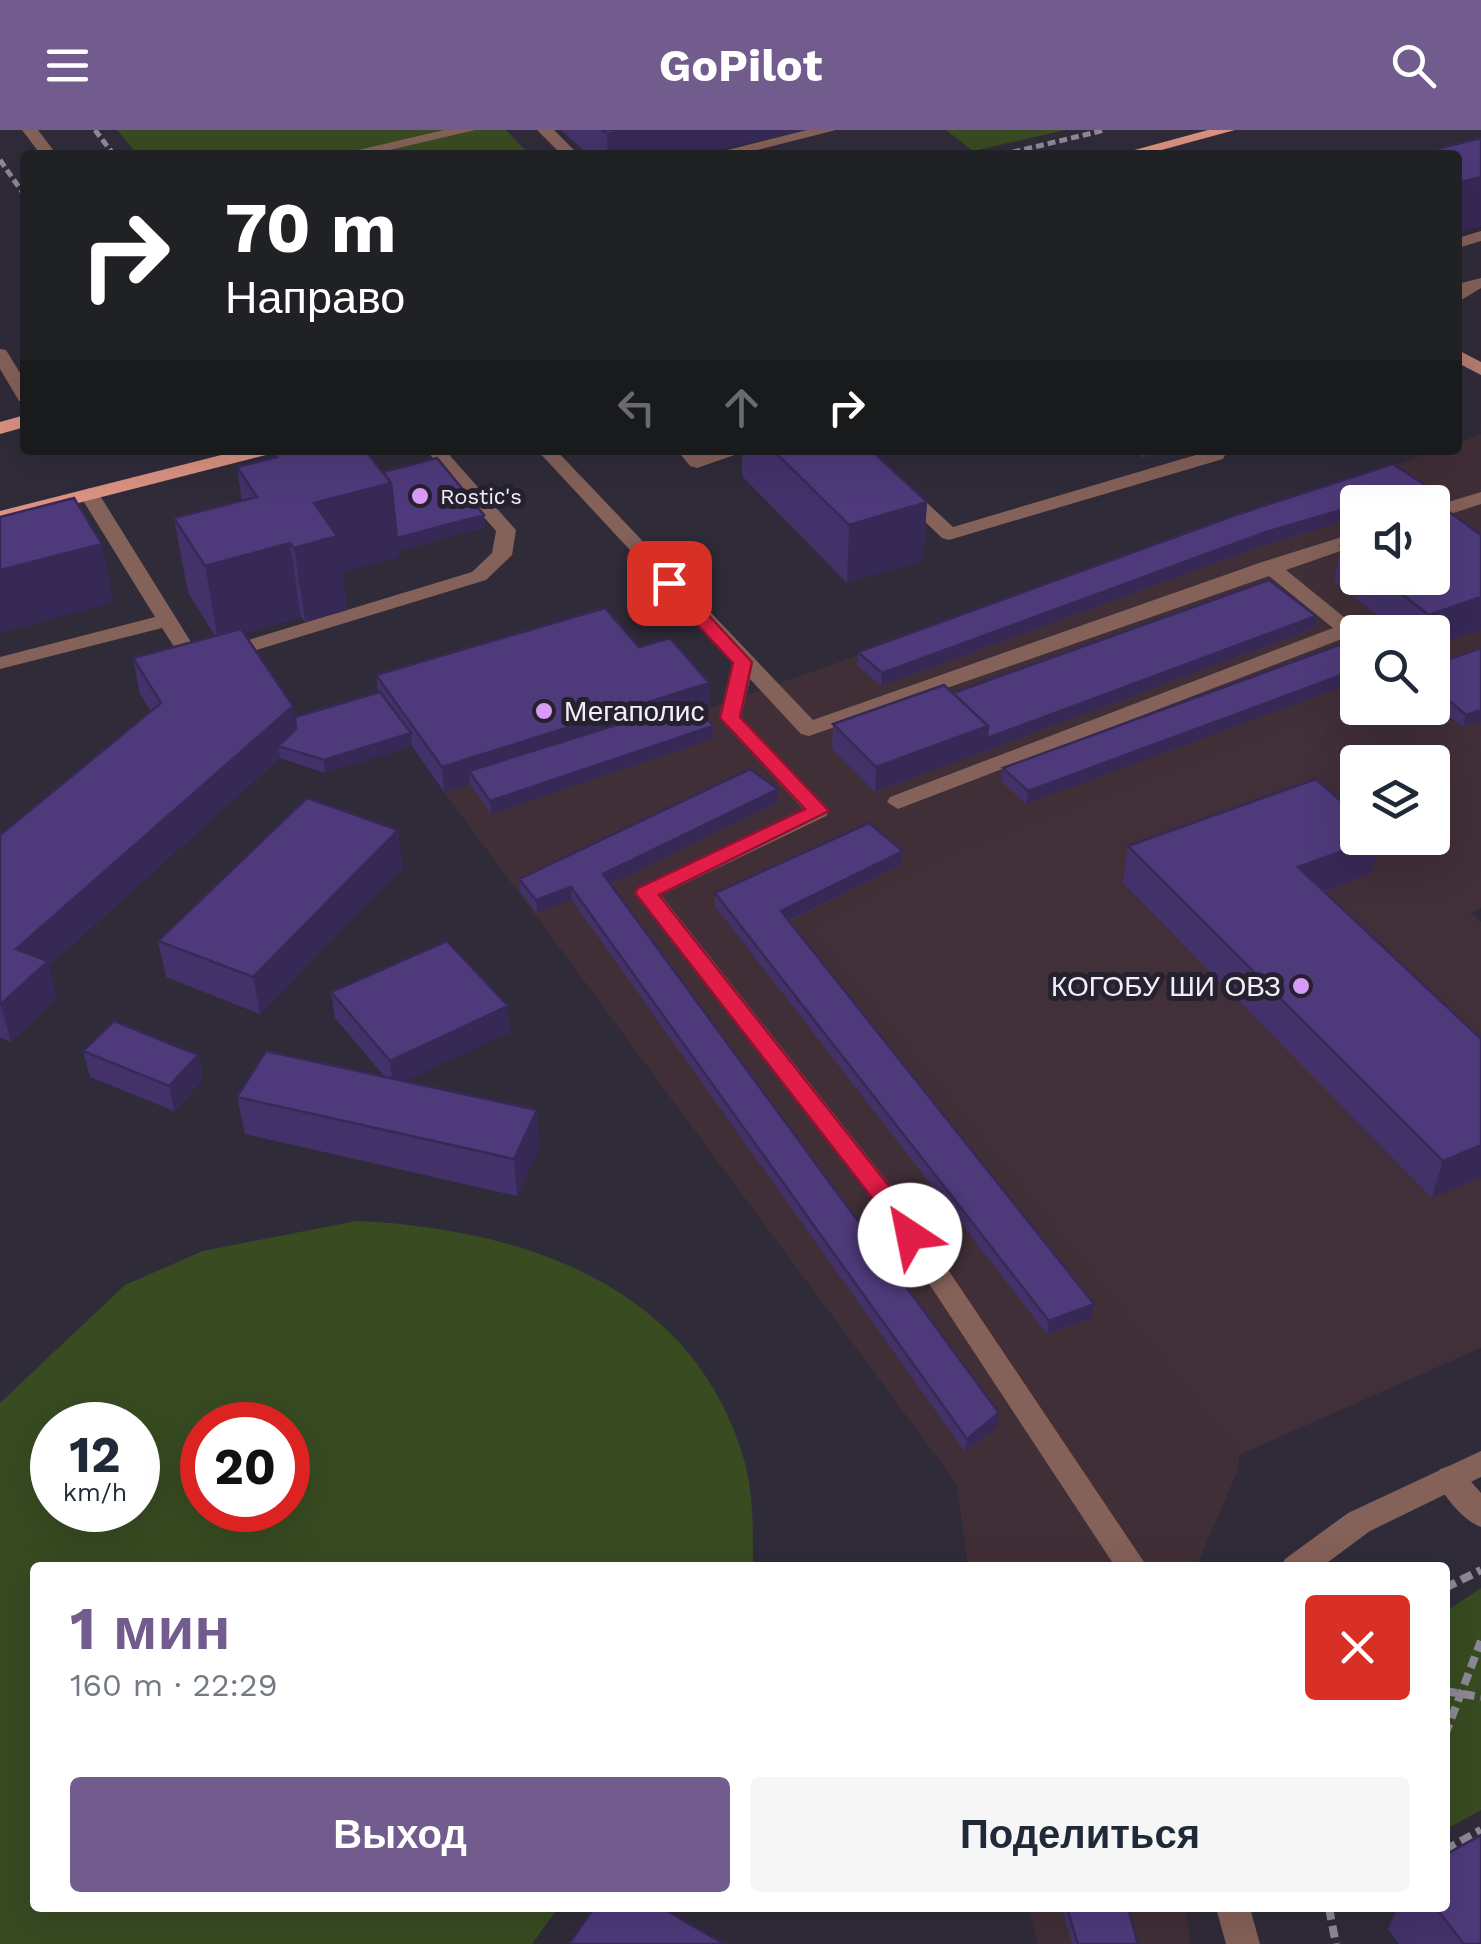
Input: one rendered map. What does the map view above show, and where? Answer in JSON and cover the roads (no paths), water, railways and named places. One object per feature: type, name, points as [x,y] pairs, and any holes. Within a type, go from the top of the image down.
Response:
[{"type":"main road","points":[[1160,150],[1228,130]]},
{"type":"main road","points":[[0,518],[243,455]]},
{"type":"street","points":[[370,150],[468,130]]},
{"type":"street","points":[[545,130],[565,150]]},
{"type":"street","points":[[738,150],[828,130]]},
{"type":"street","points":[[0,354],[20,388]]},
{"type":"street","points":[[90,494],[194,663],[478,576],[502,555],[506,530],[440,455]]},
{"type":"street","points":[[551,455],[809,730],[1340,544]]},
{"type":"street","points":[[691,455],[697,462],[722,455]]},
{"type":"street","points":[[864,455],[949,534],[1216,455]]},
{"type":"street","points":[[1450,508],[1481,498]]},
{"type":"street","points":[[898,802],[1348,630],[1268,566]]},
{"type":"street","points":[[0,663],[167,620]]},
{"type":"street","points":[[743,662],[730,718],[818,811],[646,893],[888,1202],[1128,1562]]},
{"type":"street","points":[[1304,1562],[1359,1522],[1481,1464]]},
{"type":"street","points":[[1450,1478],[1481,1514]]},
{"type":"street","points":[[1234,1912],[1243,1944]]},
{"type":"place","name":"Rostiс's","points":[[420,496]]},
{"type":"place","name":"Мегаполис","points":[[544,711]]},
{"type":"place","name":"КОГОБУ ШИ ОВЗ","points":[[1301,986]]}]
